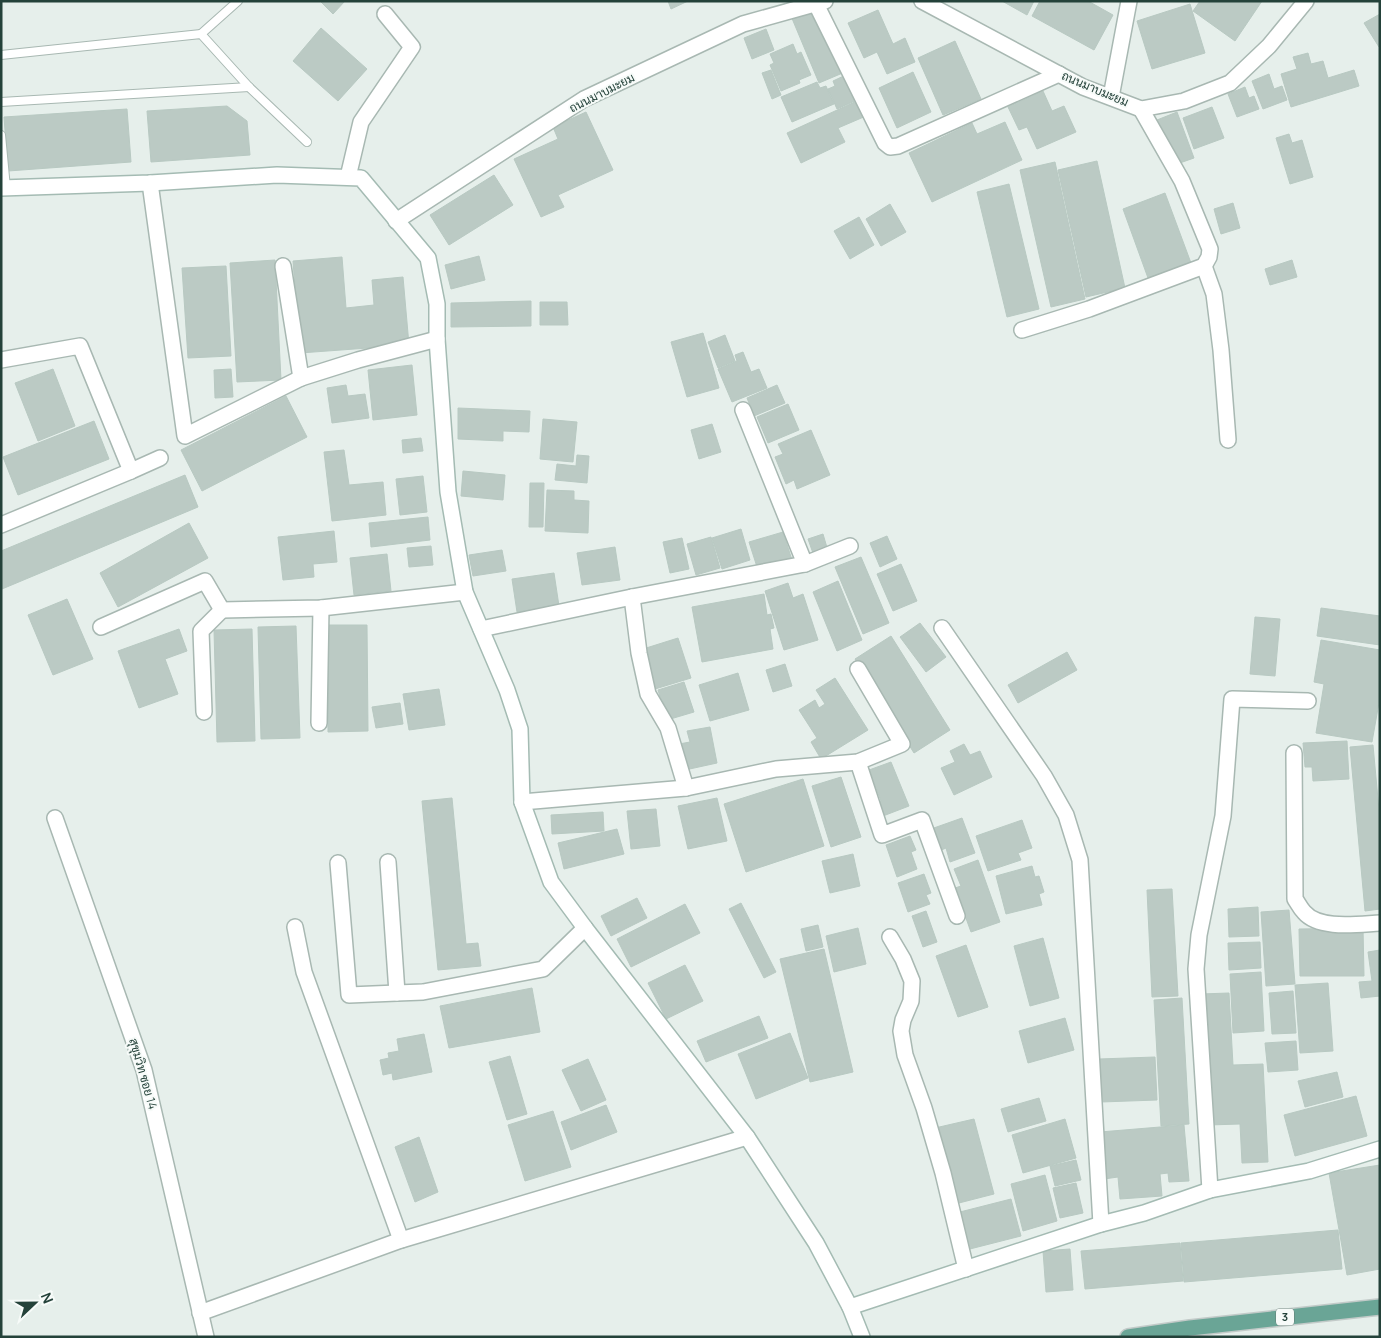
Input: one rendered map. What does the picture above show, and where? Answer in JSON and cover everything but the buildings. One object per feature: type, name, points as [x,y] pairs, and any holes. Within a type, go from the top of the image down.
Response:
[{"type":"main road","name":"3","points":[[1128,1337],[1190,1328],[1380,1307]]},
{"type":"street","name":"ถนนมาบมะยม","points":[[922,1],[1083,87],[1141,109],[1184,101],[1230,83],[1269,46],[1306,1]]},
{"type":"street","points":[[1111,97],[1129,1]]},
{"type":"street","name":"ถนนมาบมะยม","points":[[396,221],[584,99],[743,24],[820,3]]},
{"type":"street","points":[[820,3],[885,143],[890,147],[898,146],[1059,74]]},
{"type":"street","points":[[348,177],[361,122],[412,47],[385,14]]},
{"type":"street","points":[[1022,330],[1089,309],[1204,266],[1209,257],[1210,249],[1182,181],[1141,109]]},
{"type":"street","points":[[4,188],[150,183],[278,174],[361,178],[428,258],[437,304],[437,339],[448,492],[465,592],[507,690],[520,729],[522,802],[551,882],[584,928],[747,1137],[816,1243],[850,1307],[862,1337]]},
{"type":"street","points":[[150,183],[185,436],[301,378],[358,360],[437,339]]},
{"type":"street","points":[[283,266],[301,378]]},
{"type":"street","points":[[1204,266],[1214,294],[1222,350],[1228,440]]},
{"type":"street","points":[[1,360],[80,346],[131,471]]},
{"type":"street","points":[[743,410],[805,564]]},
{"type":"street","points":[[1,525],[160,458]]},
{"type":"street","points":[[481,629],[632,597],[805,564],[850,546]]},
{"type":"street","points":[[101,627],[205,580],[222,610]]},
{"type":"street","points":[[204,712],[201,631],[222,610],[320,608],[465,592]]},
{"type":"street","points":[[632,597],[639,653],[648,694],[668,728],[686,788]]},
{"type":"street","points":[[319,723],[320,608]]},
{"type":"street","points":[[942,628],[1044,776],[1066,815],[1080,860],[1101,1224]]},
{"type":"street","points":[[522,802],[686,788],[776,769],[858,762],[902,744],[858,668]]},
{"type":"street","points":[[1210,1190],[1196,970],[1199,935],[1223,816],[1232,699],[1308,701]]},
{"type":"street","points":[[1294,753],[1295,898],[1304,913],[1315,920],[1342,925],[1380,923]]},
{"type":"street","points":[[858,762],[882,834],[922,820],[957,916]]},
{"type":"street","name":"สุขุมวิท ซอย 14","points":[[55,818],[144,1070],[206,1337]]},
{"type":"street","points":[[388,862],[397,993]]},
{"type":"street","points":[[338,863],[349,995],[423,992],[543,969],[584,928]]},
{"type":"street","points":[[295,928],[304,972],[401,1240]]},
{"type":"street","points":[[890,937],[912,981],[912,1000],[903,1020],[901,1031],[905,1055],[924,1108],[940,1164],[966,1269]]},
{"type":"street","points":[[200,1313],[401,1240],[747,1137]]},
{"type":"street","points":[[850,1307],[1210,1190],[1309,1170],[1380,1149]]},
{"type":"lane","points":[[1,55],[201,34],[238,1]]},
{"type":"lane","points":[[201,34],[249,88],[307,142]]},
{"type":"lane","points":[[1,102],[249,88]]},
{"type":"lane","points":[[1,135],[4,188]]}]
